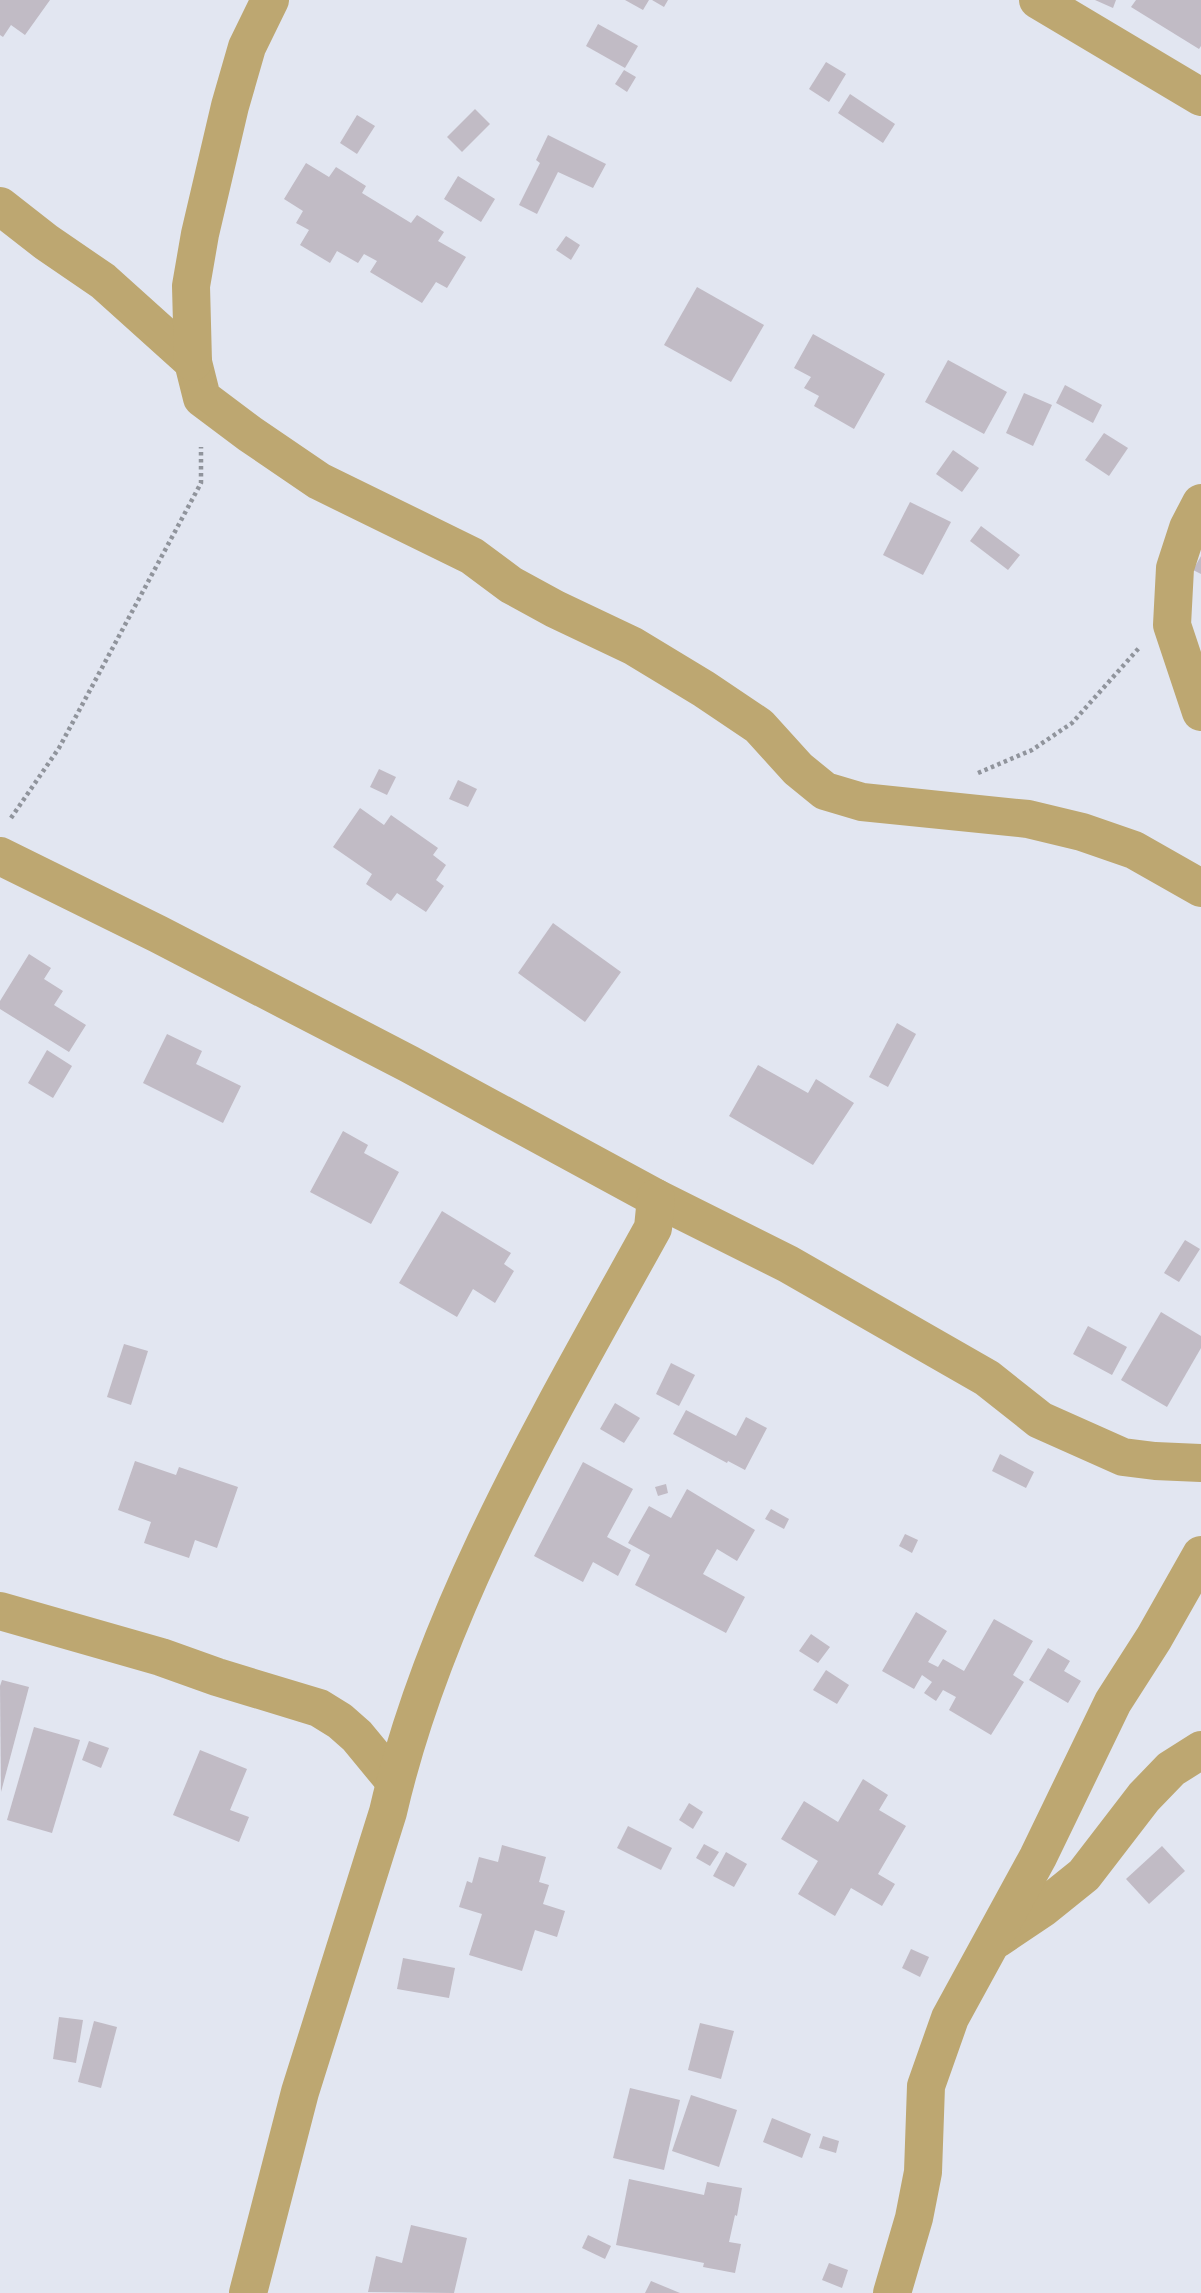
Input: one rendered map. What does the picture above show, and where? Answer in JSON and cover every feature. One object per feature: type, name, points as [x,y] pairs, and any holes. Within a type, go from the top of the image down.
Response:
[{"type":"street","points":[[270,0],[247,47],[230,106],[200,234],[191,286],[193,362],[202,398],[319,481],[472,556],[511,585],[634,646],[704,689],[759,726],[798,769],[825,791],[862,803],[1028,820],[1082,832],[1134,850],[1201,888]]},
{"type":"street","points":[[1038,0],[1201,97]]},
{"type":"street","points":[[0,206],[103,281],[193,362]]},
{"type":"street","points":[[1201,503],[1188,528],[1175,568],[1172,625],[1201,712]]},
{"type":"street","points":[[4,839],[158,934],[373,1045],[656,1198],[788,1264],[987,1378],[1040,1420],[1124,1457],[1201,1463]]},
{"type":"street","points":[[248,2293],[300,2092],[436,1657],[518,1477],[653,1228],[656,1198]]},
{"type":"street","points":[[892,2293],[914,2218],[923,2172],[926,2086],[950,2018],[1038,1857],[1113,1702],[1154,1638],[1201,1555]]},
{"type":"street","points":[[0,1611],[161,1657],[319,1708],[357,1736],[395,1782]]},
{"type":"street","points":[[990,1944],[1043,1908],[1084,1875],[1144,1797],[1171,1769],[1201,1750]]},
{"type":"path","points":[[4,839],[60,748],[201,483],[202,398]]},
{"type":"path","points":[[970,776],[1032,750],[1072,723],[1174,607]]},
{"type":"building","points":[[0,0],[50,0],[25,35],[11,25],[3,37],[0,35]]},
{"type":"building","points":[[625,0],[649,0],[643,10]]},
{"type":"building","points":[[652,0],[668,0],[664,7]]},
{"type":"building","points":[[1095,0],[1116,0],[1113,8]]},
{"type":"building","points":[[1136,0],[1201,0],[1199,49],[1131,7]]},
{"type":"building","points":[[598,24],[638,46],[625,68],[586,46]]},
{"type":"building","points":[[826,62],[846,74],[829,102],[809,89]]},
{"type":"building","points":[[624,70],[636,77],[627,92],[615,84]]},
{"type":"building","points":[[850,94],[895,124],[883,143],[838,113]]},
{"type":"building","points":[[475,109],[490,124],[462,152],[447,137]]},
{"type":"building","points":[[357,115],[375,126],[357,154],[340,143]]},
{"type":"building","points":[[548,135],[606,164],[593,188],[558,172],[537,214],[519,205],[540,163],[536,160]]},
{"type":"building","points":[[306,163],[329,177],[336,167],[366,186],[362,193],[411,223],[417,215],[444,232],[438,241],[466,257],[447,288],[436,282],[422,303],[370,272],[377,261],[364,254],[358,263],[337,251],[330,263],[300,245],[309,230],[296,223],[303,211],[284,199]]},
{"type":"building","points":[[458,176],[495,199],[481,222],[444,199]]},
{"type":"building","points":[[566,236],[580,245],[571,260],[556,250]]},
{"type":"building","points":[[697,287],[764,325],[731,382],[664,345]]},
{"type":"building","points":[[813,334],[885,374],[854,429],[814,406],[819,396],[804,388],[811,377],[794,368]]},
{"type":"building","points":[[948,360],[1007,392],[984,434],[925,402]]},
{"type":"building","points":[[1065,385],[1102,405],[1093,423],[1056,403]]},
{"type":"building","points":[[1024,393],[1052,405],[1033,446],[1006,433]]},
{"type":"building","points":[[1104,433],[1128,448],[1109,476],[1085,460]]},
{"type":"building","points":[[953,450],[979,468],[962,492],[936,474]]},
{"type":"building","points":[[910,502],[951,522],[923,575],[883,555]]},
{"type":"building","points":[[981,526],[1020,555],[1008,570],[970,541]]},
{"type":"building","points":[[1201,556],[1201,574],[1193,570]]},
{"type":"building","points":[[379,769],[396,777],[387,795],[370,787]]},
{"type":"building","points":[[458,780],[477,789],[468,807],[449,799]]},
{"type":"building","points":[[360,808],[384,825],[391,815],[438,848],[433,855],[446,865],[436,880],[444,886],[426,912],[397,893],[391,901],[366,884],[372,874],[333,847]]},
{"type":"building","points":[[553,923],[621,972],[585,1022],[518,973]]},
{"type":"building","points":[[29,954],[51,968],[44,979],[63,991],[54,1005],[86,1025],[69,1052],[0,1009],[0,1001]]},
{"type":"building","points":[[897,1023],[916,1034],[888,1087],[869,1077]]},
{"type":"building","points":[[167,1034],[202,1051],[196,1064],[241,1086],[223,1123],[143,1083]]},
{"type":"building","points":[[47,1050],[72,1066],[53,1098],[28,1083]]},
{"type":"building","points":[[758,1065],[808,1093],[816,1079],[854,1103],[813,1165],[729,1116]]},
{"type":"building","points":[[343,1131],[368,1145],[364,1153],[399,1172],[371,1224],[310,1192]]},
{"type":"building","points":[[442,1211],[511,1253],[504,1264],[514,1271],[495,1303],[473,1289],[457,1317],[399,1283]]},
{"type":"building","points":[[1185,1240],[1200,1249],[1179,1282],[1164,1273]]},
{"type":"building","points":[[1161,1312],[1201,1336],[1201,1348],[1167,1407],[1121,1380]]},
{"type":"building","points":[[1088,1326],[1127,1347],[1112,1375],[1073,1354]]},
{"type":"building","points":[[124,1344],[148,1351],[131,1405],[107,1397]]},
{"type":"building","points":[[671,1363],[695,1375],[679,1406],[656,1394]]},
{"type":"building","points":[[615,1403],[640,1418],[624,1443],[600,1429]]},
{"type":"building","points":[[686,1410],[736,1436],[746,1417],[767,1428],[745,1470],[673,1434]]},
{"type":"building","points":[[1000,1454],[1034,1472],[1026,1488],[992,1471]]},
{"type":"building","points":[[135,1461],[176,1475],[179,1467],[238,1487],[217,1548],[195,1540],[189,1558],[144,1543],[151,1522],[118,1510]]},
{"type":"building","points":[[583,1462],[633,1489],[607,1537],[631,1550],[618,1576],[593,1562],[583,1582],[534,1556]]},
{"type":"building","points":[[666,1484],[668,1493],[658,1496],[655,1487]]},
{"type":"building","points":[[687,1489],[755,1530],[737,1561],[717,1549],[703,1574],[745,1597],[726,1633],[635,1585],[650,1555],[628,1543],[649,1506],[671,1518]]},
{"type":"building","points":[[771,1509],[789,1519],[784,1529],[765,1519]]},
{"type":"building","points":[[905,1534],[918,1540],[912,1553],[899,1546]]},
{"type":"building","points":[[916,1612],[947,1631],[928,1662],[938,1667],[943,1659],[964,1671],[994,1619],[1033,1641],[1013,1675],[1024,1682],[991,1735],[949,1710],[956,1697],[943,1690],[936,1701],[924,1693],[932,1682],[922,1675],[914,1689],[882,1671]]},
{"type":"building","points":[[811,1634],[830,1647],[818,1663],[799,1651]]},
{"type":"building","points":[[1048,1648],[1070,1661],[1064,1671],[1081,1681],[1068,1703],[1029,1680]]},
{"type":"building","points":[[826,1670],[849,1685],[837,1704],[813,1690]]},
{"type":"building","points":[[2,1680],[29,1687],[1,1792],[0,1686]]},
{"type":"building","points":[[34,1727],[80,1740],[52,1833],[7,1820]]},
{"type":"building","points":[[89,1741],[109,1748],[101,1768],[82,1760]]},
{"type":"building","points":[[200,1750],[247,1769],[230,1810],[249,1817],[239,1842],[173,1815]]},
{"type":"building","points":[[863,1779],[888,1795],[879,1810],[906,1826],[878,1874],[895,1884],[882,1906],[851,1888],[835,1916],[798,1894],[818,1861],[781,1839],[804,1801],[838,1822]]},
{"type":"building","points":[[689,1803],[703,1812],[693,1829],[679,1820]]},
{"type":"building","points":[[628,1826],[672,1848],[661,1870],[617,1848]]},
{"type":"building","points":[[704,1844],[719,1852],[710,1866],[696,1858]]},
{"type":"building","points":[[502,1845],[546,1857],[539,1882],[549,1885],[543,1904],[565,1911],[557,1937],[535,1930],[522,1971],[469,1955],[482,1914],[459,1907],[467,1881],[472,1883],[479,1857],[498,1862]]},
{"type":"building","points":[[1162,1846],[1185,1871],[1149,1904],[1126,1879]]},
{"type":"building","points":[[726,1852],[747,1864],[734,1887],[713,1876]]},
{"type":"building","points":[[911,1949],[929,1957],[920,1977],[902,1968]]},
{"type":"building","points":[[403,1958],[455,1968],[449,1998],[397,1989]]},
{"type":"building","points":[[59,2017],[83,2020],[76,2063],[53,2059]]},
{"type":"building","points":[[94,2021],[117,2027],[101,2088],[78,2082]]},
{"type":"building","points":[[700,2023],[734,2031],[721,2079],[688,2070]]},
{"type":"building","points":[[630,2088],[680,2100],[664,2170],[613,2158]]},
{"type":"building","points":[[691,2095],[737,2110],[719,2167],[672,2151]]},
{"type":"building","points":[[772,2118],[811,2134],[802,2158],[763,2142]]},
{"type":"building","points":[[823,2136],[839,2141],[836,2153],[819,2148]]},
{"type":"building","points":[[629,2179],[704,2195],[707,2182],[742,2188],[729,2242],[741,2244],[735,2273],[703,2267],[704,2263],[616,2245]]},
{"type":"building","points":[[411,2225],[467,2238],[454,2293],[368,2292],[376,2256],[402,2263]]},
{"type":"building","points":[[588,2235],[611,2246],[605,2259],[582,2248]]},
{"type":"building","points":[[829,2263],[848,2270],[842,2288],[822,2280]]},
{"type":"building","points":[[651,2281],[680,2293],[645,2293]]}]
